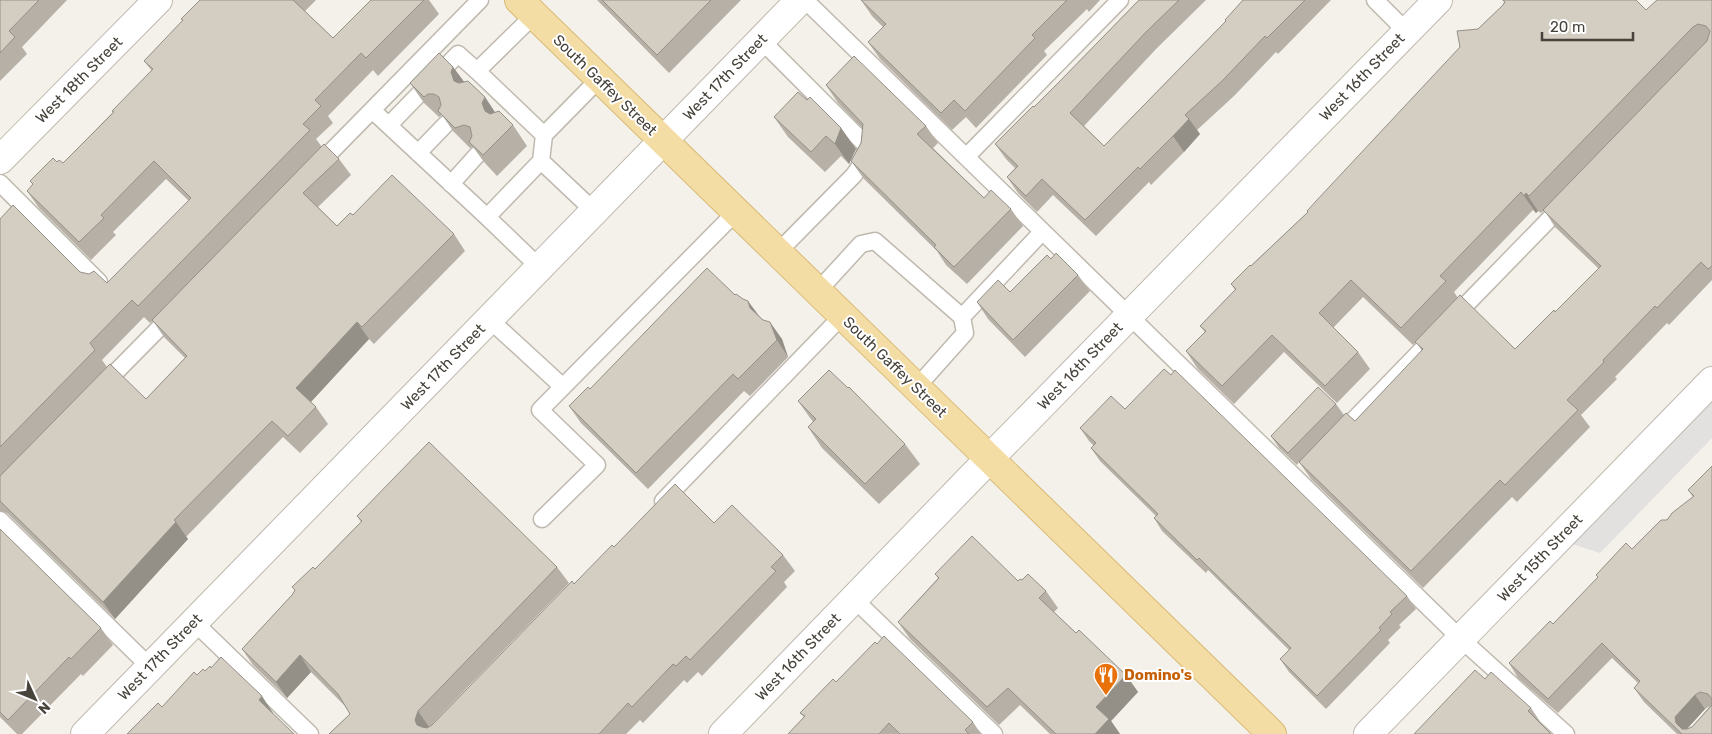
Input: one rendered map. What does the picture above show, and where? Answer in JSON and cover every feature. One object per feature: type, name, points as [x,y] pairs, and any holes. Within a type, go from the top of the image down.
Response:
[{"type":"main road","name":"South Gaffey Street","points":[[526,7],[1272,734]]},
{"type":"street","name":"West 18th Street","points":[[0,160],[158,0]]},
{"type":"street","name":"West 17th Street","points":[[84,734],[800,0]]},
{"type":"street","name":"West 16th Street","points":[[723,734],[1438,0]]},
{"type":"street","name":"West 15th Street","points":[[1368,734],[1712,381]]},
{"type":"lane","points":[[303,180],[480,0]]},
{"type":"lane","points":[[805,0],[1461,639],[1566,734]]},
{"type":"lane","points":[[966,157],[1120,0]]},
{"type":"lane","points":[[1375,0],[1406,32]]},
{"type":"lane","points":[[475,94],[482,76],[526,7]]},
{"type":"lane","points":[[762,40],[866,145],[863,163],[854,175],[778,253]]},
{"type":"lane","points":[[389,125],[458,54],[544,135]]},
{"type":"lane","points":[[488,216],[541,161],[544,135],[599,79]]},
{"type":"lane","points":[[372,110],[488,216],[539,267]]},
{"type":"lane","points":[[506,124],[519,111]]},
{"type":"lane","points":[[418,153],[446,124]]},
{"type":"lane","points":[[451,184],[477,155]]},
{"type":"lane","points":[[541,161],[594,212]]},
{"type":"lane","points":[[0,183],[100,282]]},
{"type":"lane","points":[[1324,451],[1574,194]]},
{"type":"lane","points":[[542,519],[597,465],[540,410],[736,212]]},
{"type":"lane","points":[[962,317],[1042,232]]},
{"type":"lane","points":[[817,292],[861,244],[875,241],[962,317],[965,333],[916,388]]},
{"type":"lane","points":[[90,399],[186,300]]},
{"type":"lane","points":[[650,514],[842,316]]},
{"type":"lane","points":[[489,319],[563,387]]},
{"type":"lane","points":[[1297,479],[1310,465]]},
{"type":"lane","points":[[0,520],[150,667]]},
{"type":"lane","points":[[854,599],[994,734]]},
{"type":"lane","points":[[194,622],[310,734]]},
{"type":"shaded area","points":[[1712,396],[1712,438],[1600,553],[1569,543]]},
{"type":"building","points":[[0,0],[39,0],[9,31],[15,37],[0,53]]},
{"type":"building","points":[[200,0],[293,0],[333,38],[371,0],[424,0],[366,58],[361,53],[315,100],[321,106],[303,124],[310,130],[138,306],[132,300],[90,343],[95,350],[0,447],[0,219],[13,205],[80,272],[89,274],[94,271],[107,283],[191,198],[154,161],[101,215],[104,218],[79,242],[27,191],[33,184],[30,181],[53,158],[57,162],[59,160],[63,163],[114,112],[112,111],[153,69],[144,61]]},
{"type":"building","points":[[602,0],[711,0],[657,55]]},
{"type":"building","points":[[861,0],[1067,0],[1032,35],[1035,38],[965,111],[954,100],[941,113],[868,42],[886,24]]},
{"type":"building","points":[[1139,0],[1179,0],[1146,32],[1070,113],[1104,146],[1226,21],[1243,0],[1305,0],[1267,38],[1265,36],[1223,80],[1185,115],[1189,119],[1173,136],[1140,169],[1138,167],[1085,220],[1042,179],[1026,196],[1007,177],[1018,166],[995,144]]},
{"type":"building","points":[[1503,0],[1636,0],[1646,10],[1657,0],[1712,0],[1712,266],[1708,269],[1701,262],[1657,308],[1655,306],[1567,400],[1578,410],[1505,485],[1500,480],[1411,571],[1299,462],[1346,413],[1355,421],[1423,349],[1415,342],[1460,295],[1515,349],[1601,266],[1543,210],[1707,41],[1710,31],[1706,26],[1698,24],[1693,27],[1529,196],[1526,193],[1524,196],[1521,192],[1440,276],[1446,281],[1401,328],[1351,280],[1319,313],[1358,352],[1325,386],[1272,335],[1222,386],[1186,351],[1206,331],[1200,326],[1236,289],[1231,284],[1308,212],[1317,200],[1460,47],[1457,31],[1478,29],[1503,5],[1505,2]]},
{"type":"building","points":[[439,53],[453,67],[451,72],[454,81],[459,83],[468,81],[485,97],[482,103],[485,111],[490,114],[499,111],[513,125],[483,155],[469,142],[472,136],[470,127],[464,125],[455,128],[438,111],[441,105],[439,97],[434,94],[428,94],[424,97],[410,83]]},
{"type":"building","points":[[854,56],[926,126],[917,134],[984,198],[991,190],[1011,209],[954,267],[934,247],[936,245],[851,161],[861,143],[863,124],[826,85]]},
{"type":"building","points":[[798,92],[807,100],[810,97],[841,128],[835,144],[826,136],[811,152],[774,117]]},
{"type":"building","points":[[324,144],[339,159],[303,193],[337,226],[350,213],[353,215],[392,175],[454,234],[362,327],[357,322],[296,388],[316,407],[288,436],[272,421],[174,520],[176,522],[103,602],[0,501],[0,476],[110,364],[146,399],[187,356],[152,320]]},
{"type":"building","points":[[1056,253],[1078,275],[1013,340],[977,302],[998,280],[1010,292],[1047,255],[1051,259]]},
{"type":"building","points":[[707,268],[735,295],[748,301],[750,308],[763,320],[770,322],[777,340],[738,379],[733,374],[636,473],[569,406],[588,387],[590,389]]},
{"type":"building","points":[[1164,369],[1171,375],[1175,370],[1407,596],[1390,612],[1392,614],[1379,628],[1381,630],[1317,696],[1280,659],[1291,648],[1199,558],[1197,560],[1154,518],[1158,514],[1091,448],[1096,443],[1080,428],[1111,396],[1125,409]]},
{"type":"building","points":[[829,370],[849,387],[905,444],[865,484],[808,427],[816,419],[798,401]]},
{"type":"building","points":[[1318,387],[1336,404],[1288,453],[1271,436]]},
{"type":"building","points":[[429,442],[557,567],[418,711],[415,720],[417,725],[422,727],[427,728],[432,725],[572,581],[574,584],[612,545],[614,547],[675,484],[714,523],[732,505],[783,555],[771,567],[776,571],[690,660],[686,656],[676,666],[673,664],[632,707],[628,703],[599,734],[329,734],[350,714],[338,694],[300,655],[276,682],[242,649],[292,595],[295,590],[292,587],[313,567],[315,569],[362,521],[357,516]]},
{"type":"building","points":[[1712,466],[1712,699],[1708,694],[1700,692],[1675,717],[1676,723],[1682,729],[1687,729],[1692,727],[1712,705],[1712,734],[1682,734],[1634,688],[1640,681],[1602,643],[1548,699],[1509,663],[1550,621],[1553,624],[1598,577],[1596,575],[1626,543],[1632,549],[1661,520],[1667,520],[1672,513],[1694,496],[1688,490]]},
{"type":"building","points":[[0,529],[101,628],[71,659],[69,657],[8,720],[0,712]]},
{"type":"building","points":[[972,536],[1018,581],[1028,574],[1046,591],[1039,598],[1076,633],[1079,630],[1126,675],[1096,707],[1109,719],[1095,734],[1056,734],[1008,688],[987,707],[898,622],[939,578],[935,574]]},
{"type":"building","points":[[884,636],[973,722],[965,730],[969,734],[900,734],[889,723],[879,734],[788,734],[805,716],[800,713],[833,679],[836,682],[875,642],[877,644]]},
{"type":"building","points":[[221,657],[262,696],[259,700],[294,734],[127,734],[158,703],[162,707],[194,672],[197,675],[203,669],[205,671],[210,666],[211,668]]},
{"type":"building","points":[[1475,670],[1485,679],[1491,672],[1531,708],[1528,711],[1551,734],[1414,734]]},
{"type":"place","name":"Domino's","points":[[1106,696]]}]
